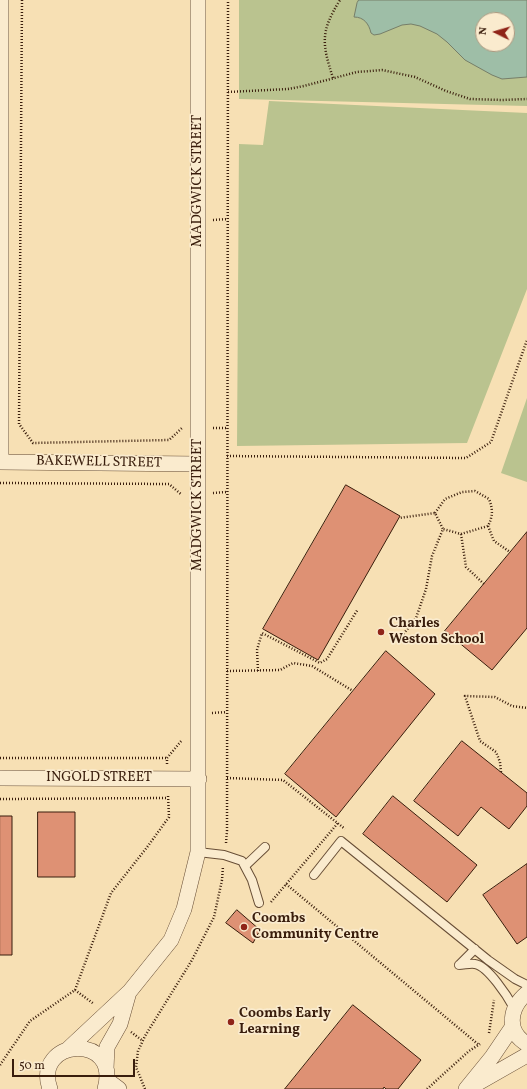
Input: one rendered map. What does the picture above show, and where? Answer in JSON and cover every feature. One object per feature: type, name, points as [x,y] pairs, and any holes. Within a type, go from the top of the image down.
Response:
[{"type":"street","points":[[0,0],[0,462]]},
{"type":"street","name":"MADGWICK STREET","points":[[50,1089],[48,1078],[53,1060],[60,1053],[68,1049],[130,991],[171,940],[184,909],[198,852],[198,0]]},
{"type":"street","name":"BAKEWELL STREET","points":[[0,462],[198,464]]},
{"type":"street","name":"INGOLD STREET","points":[[0,778],[199,779]]},
{"type":"street","name":"MADGWICK STREET","points":[[109,1082],[107,1047],[120,1024],[130,991]]},
{"type":"street","points":[[467,1089],[492,1057],[513,1026],[513,1014],[519,1000],[527,993]]},
{"type":"street","points":[[513,1014],[514,1028],[518,1036],[527,1044]]},
{"type":"street","points":[[68,1049],[77,1047],[95,1053],[102,1060],[109,1082]]},
{"type":"street","points":[[467,1089],[527,1055]]},
{"type":"lane","points":[[314,875],[341,841],[475,949],[515,979],[527,985]]},
{"type":"lane","points":[[245,866],[266,847]]},
{"type":"lane","points":[[198,852],[224,855],[242,861],[252,880],[259,903]]},
{"type":"lane","points":[[475,949],[459,965],[474,964],[482,967],[504,990],[513,1014]]},
{"type":"path","points":[[22,0],[19,424],[33,443],[169,440],[183,427]]},
{"type":"path","points":[[227,831],[228,0]]},
{"type":"path","points":[[333,78],[325,47],[325,34],[327,25],[340,0]]},
{"type":"path","points":[[228,92],[298,87],[357,72],[382,70],[414,77],[446,91],[470,99],[527,99]]},
{"type":"path","points":[[227,456],[466,458],[491,442],[527,340]]},
{"type":"path","points":[[0,483],[169,484]]},
{"type":"path","points":[[399,518],[435,513],[445,499],[462,492],[475,491],[489,499],[493,510],[491,521],[488,526],[461,534],[443,529],[435,513]]},
{"type":"path","points":[[488,526],[494,541],[510,552]]},
{"type":"path","points":[[398,641],[416,618],[426,589],[432,556],[443,529]]},
{"type":"path","points":[[461,534],[466,567],[484,584]]},
{"type":"path","points":[[258,671],[257,650],[262,633],[320,663],[327,659],[358,609]]},
{"type":"path","points":[[227,671],[280,670],[293,663],[312,666],[353,691]]},
{"type":"path","points":[[501,772],[500,762],[496,752],[480,741],[465,696],[495,697],[512,706],[527,708]]},
{"type":"path","points":[[0,758],[167,758]]},
{"type":"path","points":[[0,799],[168,798],[169,817],[111,892],[75,990],[30,1021],[0,1065]]},
{"type":"path","points":[[271,903],[338,823]]},
{"type":"path","points":[[145,1089],[136,1067],[138,1051],[145,1036],[192,960],[214,917],[222,880]]},
{"type":"path","points":[[286,884],[479,1045]]},
{"type":"path","points":[[489,1035],[494,1000]]},
{"type":"path","points":[[427,1089],[469,1051],[484,1040]]},
{"type":"shaded area","points":[[239,0],[527,0],[527,106],[239,99]]},
{"type":"shaded area","points":[[359,0],[527,0],[527,77],[502,79],[492,75],[465,60],[437,34],[420,26],[411,24],[402,25],[374,35],[371,33],[366,22],[361,18],[354,17]]},
{"type":"shaded area","points":[[269,101],[527,113],[527,289],[467,443],[237,446],[239,144],[263,145]]},
{"type":"shaded area","points":[[527,398],[527,482],[501,473]]},
{"type":"building","points":[[346,485],[400,516],[318,660],[263,629]]},
{"type":"building","points":[[527,532],[527,628],[492,670],[445,631]]},
{"type":"building","points":[[386,651],[435,694],[336,817],[285,774]]},
{"type":"building","points":[[462,741],[527,793],[527,806],[509,829],[481,807],[458,836],[414,801]]},
{"type":"building","points":[[393,796],[477,865],[447,902],[363,834]]},
{"type":"building","points":[[38,812],[75,812],[75,877],[38,877]]},
{"type":"building","points":[[0,816],[12,816],[12,955],[0,955]]},
{"type":"building","points":[[527,864],[527,937],[517,944],[483,895]]},
{"type":"building","name":"Coombs Community Centre","points":[[237,910],[260,930],[253,943],[226,923]]},
{"type":"building","points":[[353,1005],[421,1060],[398,1089],[386,1089],[384,1087],[383,1089],[285,1089]]},
{"type":"place","name":"Charles Weston School","points":[[381,632]]},
{"type":"place","name":"Coombs Community Centre","points":[[244,927]]},
{"type":"place","name":"Coombs Early Learning","points":[[231,1022]]}]
